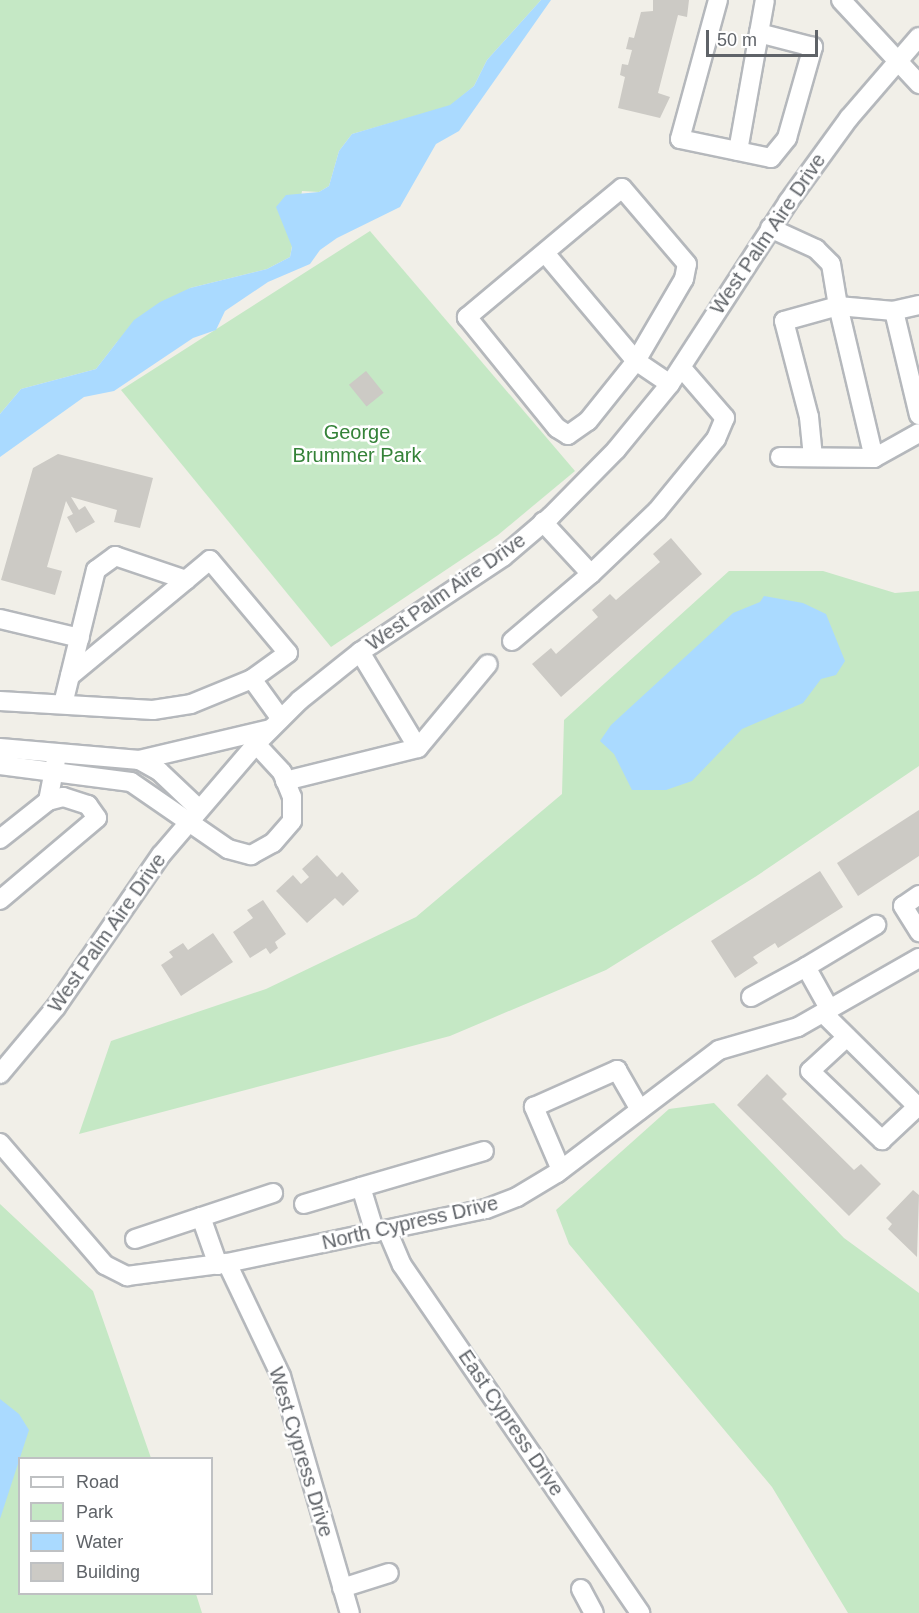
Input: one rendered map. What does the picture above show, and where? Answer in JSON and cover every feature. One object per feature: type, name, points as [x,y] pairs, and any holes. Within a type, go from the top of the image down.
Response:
[{"type":"street","points":[[718,0],[680,139],[771,158],[787,138],[813,47],[759,33]]},
{"type":"street","points":[[738,151],[765,0]]},
{"type":"street","points":[[841,0],[919,84]]},
{"type":"street","name":"West Palm Aire Drive","points":[[0,1074],[56,1007],[187,823],[256,744],[360,652],[503,557],[543,522],[615,450],[670,384],[770,228],[849,118],[900,62],[919,37]]},
{"type":"street","points":[[622,188],[687,264],[684,279],[636,361],[588,421],[568,435],[557,428],[467,317],[622,188]]},
{"type":"street","points":[[770,228],[816,249],[831,264],[838,306],[874,458]]},
{"type":"street","points":[[545,253],[636,361],[670,384]]},
{"type":"street","points":[[813,457],[809,417],[784,321],[838,306],[894,311],[919,305]]},
{"type":"street","points":[[894,311],[919,415]]},
{"type":"street","points":[[512,641],[591,574],[657,511],[716,439],[725,418],[681,367]]},
{"type":"street","points":[[780,457],[874,458],[919,433]]},
{"type":"street","points":[[543,522],[591,574]]},
{"type":"street","points":[[63,704],[96,570],[115,556],[186,580]]},
{"type":"street","points":[[0,701],[153,710],[191,704],[252,679],[288,653],[210,560],[70,676]]},
{"type":"street","points":[[0,619],[80,638]]},
{"type":"street","points":[[360,652],[418,748]]},
{"type":"street","points":[[285,781],[418,748],[488,664]]},
{"type":"street","points":[[0,748],[139,760],[276,724],[252,679]]},
{"type":"street","points":[[0,765],[54,770],[131,782],[187,823],[228,849],[251,855],[273,843],[292,820],[292,797],[285,781],[256,744]]},
{"type":"street","points":[[48,801],[58,752]]},
{"type":"street","points":[[139,760],[159,771],[199,809]]},
{"type":"street","points":[[0,839],[48,801],[63,797],[88,805],[97,818],[0,900]]},
{"type":"street","points":[[919,895],[903,906],[919,932]]},
{"type":"street","points":[[752,997],[876,925]]},
{"type":"street","name":"North Cypress Drive","points":[[0,1143],[105,1265],[127,1276],[223,1264],[486,1209],[517,1197],[561,1170],[719,1050],[755,1041],[827,1012],[916,966]]},
{"type":"street","points":[[806,967],[827,1012],[847,1037],[918,1107],[882,1140],[810,1071],[847,1037]]},
{"type":"street","points":[[561,1170],[534,1107],[617,1070],[640,1110]]},
{"type":"street","points":[[304,1204],[484,1151]]},
{"type":"street","name":"East Cypress Drive","points":[[361,1187],[381,1232],[402,1265],[640,1613]]},
{"type":"street","points":[[135,1239],[273,1193]]},
{"type":"street","name":"West Cypress Drive","points":[[201,1217],[281,1376],[350,1613]]},
{"type":"street","points":[[342,1588],[389,1573]]},
{"type":"street","points":[[581,1589],[594,1613]]},
{"type":"green space","points":[[0,0],[541,0],[487,60],[474,86],[450,106],[352,134],[339,151],[329,186],[319,192],[302,191],[290,257],[267,269],[190,288],[117,342],[96,369],[21,389],[0,414]]},
{"type":"green space","name":"George Brummer Park","points":[[370,231],[575,471],[498,535],[331,647],[121,390]]},
{"type":"green space","points":[[729,571],[823,571],[895,593],[919,591],[919,766],[755,877],[606,970],[450,1036],[79,1134],[111,1041],[266,989],[416,917],[562,794],[564,720]]},
{"type":"green space","points":[[714,1103],[844,1238],[919,1293],[919,1613],[848,1613],[772,1487],[569,1244],[556,1210],[669,1109]]},
{"type":"green space","points":[[0,1204],[93,1291],[151,1457],[18,1457],[18,1595],[196,1595],[202,1613],[0,1613]]},
{"type":"water","points":[[541,0],[551,0],[459,131],[436,144],[400,207],[337,238],[320,250],[310,264],[268,282],[225,311],[216,330],[193,338],[114,391],[84,397],[0,457],[0,414],[21,389],[96,369],[134,320],[160,302],[190,288],[267,269],[290,257],[292,247],[276,207],[286,195],[319,192],[329,186],[339,151],[352,134],[450,105],[474,86],[487,60]]},
{"type":"water","points":[[764,596],[803,603],[826,614],[845,661],[836,675],[821,679],[803,703],[742,729],[692,781],[666,790],[632,790],[614,754],[600,741],[611,725],[733,613],[760,602]]},
{"type":"water","points":[[0,1399],[19,1414],[29,1430],[20,1457],[18,1457],[18,1464],[0,1519]]},
{"type":"building","points":[[653,0],[689,0],[687,17],[678,15],[658,93],[670,97],[660,118],[618,108],[625,77],[620,75],[622,64],[628,65],[632,50],[626,49],[629,37],[634,38],[641,12],[653,11]]},
{"type":"building","points":[[366,371],[384,393],[367,407],[349,385]]},
{"type":"building","points":[[58,454],[153,478],[140,528],[114,522],[117,510],[71,497],[79,510],[85,506],[95,522],[76,533],[67,517],[73,514],[66,501],[47,567],[62,571],[55,595],[1,580],[33,468]]},
{"type":"building","points":[[671,538],[702,574],[561,697],[532,664],[551,648],[556,654],[598,617],[592,610],[610,594],[616,600],[660,562],[653,554]]},
{"type":"building","points":[[919,810],[919,856],[858,896],[837,863]]},
{"type":"building","points":[[317,855],[337,877],[342,872],[359,891],[343,906],[335,898],[307,923],[276,891],[293,875],[301,884],[309,877],[302,869]]},
{"type":"building","points":[[820,871],[843,907],[778,948],[775,943],[753,957],[758,963],[735,978],[711,941]]},
{"type":"building","points":[[263,900],[286,934],[275,942],[278,948],[270,954],[266,948],[250,958],[233,932],[253,918],[247,910]]},
{"type":"building","points":[[213,933],[233,962],[181,996],[161,965],[173,957],[169,952],[183,943],[188,950]]},
{"type":"building","points":[[767,1074],[787,1094],[782,1099],[854,1170],[861,1164],[881,1184],[849,1216],[737,1105]]},
{"type":"building","points":[[913,1190],[919,1195],[917,1257],[888,1229],[892,1224],[886,1218]]}]
